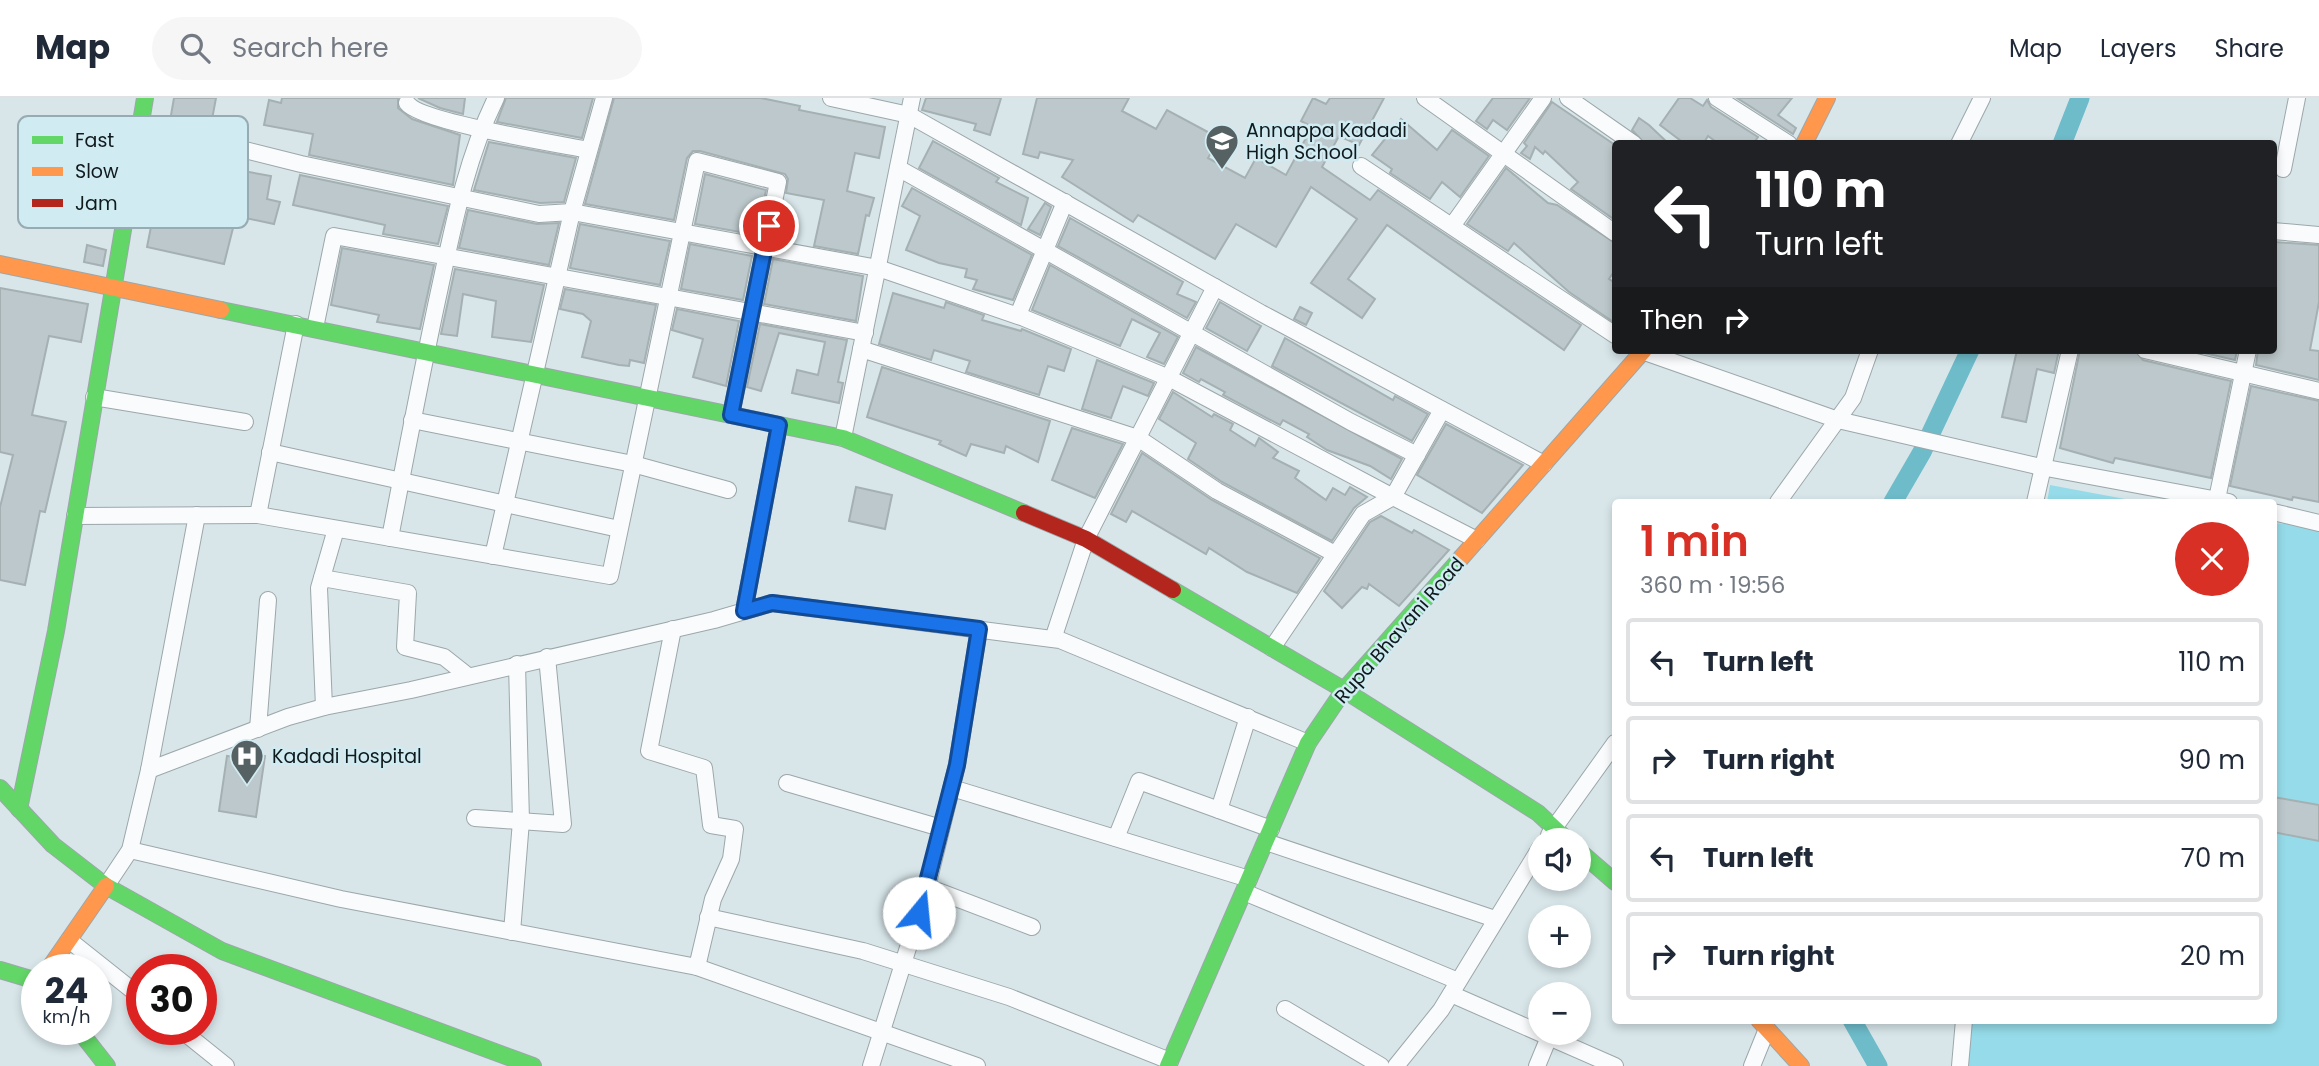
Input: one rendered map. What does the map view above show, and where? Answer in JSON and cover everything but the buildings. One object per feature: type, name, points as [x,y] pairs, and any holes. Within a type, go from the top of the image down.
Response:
[{"type":"street","points":[[142,116],[145,98]]},
{"type":"street","points":[[390,538],[446,256],[481,128],[496,98]]},
{"type":"street","points":[[493,556],[537,374],[572,212],[604,98]]},
{"type":"street","points":[[831,98],[909,115],[1216,287],[1544,464]]},
{"type":"street","points":[[844,438],[912,98]]},
{"type":"street","points":[[1424,98],[1612,231]]},
{"type":"street","points":[[1452,226],[1543,98]]},
{"type":"street","points":[[1568,98],[1628,140]]},
{"type":"street","points":[[1717,98],[1783,140]]},
{"type":"street","points":[[1806,140],[1827,98]]},
{"type":"street","points":[[1961,140],[1982,98]]},
{"type":"street","points":[[2283,169],[2297,98]]},
{"type":"street","points":[[407,103],[414,110],[442,120],[589,150]]},
{"type":"street","points":[[248,151],[540,214],[572,212],[878,268],[1018,316],[1169,378],[1477,540]]},
{"type":"street","points":[[75,516],[258,515],[610,576],[697,161],[778,182],[731,415]]},
{"type":"street","points":[[1360,166],[1612,333]]},
{"type":"street","points":[[898,167],[1416,455]]},
{"type":"street","points":[[1018,316],[1065,202]]},
{"type":"street","points":[[19,809],[56,631],[122,228]]},
{"type":"street","points":[[2277,231],[2319,235]]},
{"type":"street","points":[[314,328],[334,236],[752,312],[863,341],[1138,438],[1217,491],[1335,554]]},
{"type":"street","points":[[0,264],[844,438],[1086,539],[1343,690],[1538,813],[1547,828]]},
{"type":"street","points":[[1053,639],[1066,592],[1086,539],[1216,287]]},
{"type":"street","points":[[258,515],[296,324]]},
{"type":"street","name":"Rupa Bhavani Road","points":[[1169,1064],[1308,743],[1343,690],[1638,354]]},
{"type":"street","points":[[1650,354],[1838,420],[2041,467],[2212,499]]},
{"type":"street","points":[[1780,499],[1853,398],[1869,354]]},
{"type":"street","points":[[2036,499],[2069,354]]},
{"type":"street","points":[[2162,354],[2319,391]]},
{"type":"street","points":[[2223,499],[2247,354]]},
{"type":"street","points":[[94,397],[245,422]]},
{"type":"street","points":[[1272,648],[1363,513],[1393,496],[1442,410]]},
{"type":"street","points":[[412,421],[633,464],[728,489]]},
{"type":"street","points":[[744,611],[779,425]]},
{"type":"street","points":[[270,452],[619,529]]},
{"type":"street","points":[[2277,513],[2319,523]]},
{"type":"street","points":[[59,954],[130,850],[149,770],[197,515]]},
{"type":"street","points":[[324,707],[319,588],[336,529]]},
{"type":"street","points":[[322,578],[408,593],[405,648],[444,657],[468,676]]},
{"type":"street","points":[[258,729],[268,600]]},
{"type":"street","points":[[149,770],[324,707],[673,629],[772,603],[1053,639],[1308,743]]},
{"type":"street","points":[[673,629],[649,751],[704,768],[711,825],[735,829],[731,859],[708,917],[697,967]]},
{"type":"street","points":[[871,1066],[927,887],[952,788],[979,629]]},
{"type":"street","points":[[475,818],[563,824],[547,657]]},
{"type":"street","points":[[512,932],[521,821],[517,664]]},
{"type":"street","points":[[1219,810],[1248,717]]},
{"type":"street","points":[[1554,828],[1612,747]]},
{"type":"street","points":[[1115,838],[1139,780],[1219,810],[1268,835],[1495,919]]},
{"type":"street","points":[[787,783],[941,828]]},
{"type":"street","points":[[0,788],[53,845],[106,886],[222,951],[499,1060],[533,1066]]},
{"type":"street","points":[[952,788],[1115,838],[1246,885],[1528,1026]]},
{"type":"street","points":[[130,850],[341,899],[697,967],[977,1066]]},
{"type":"street","points":[[1591,861],[1612,879]]},
{"type":"street","points":[[1396,1066],[1455,988],[1528,867]]},
{"type":"street","points":[[927,887],[1032,927]]},
{"type":"street","points":[[708,917],[863,951],[1009,997],[1169,1064]]},
{"type":"street","points":[[69,940],[126,985]]},
{"type":"street","points":[[0,970],[21,976]]},
{"type":"street","points":[[1285,1009],[1381,1066]]},
{"type":"street","points":[[1752,1066],[1763,1024]]},
{"type":"street","points":[[1763,1024],[1801,1066]]},
{"type":"street","points":[[1960,1066],[1964,1024]]},
{"type":"street","points":[[91,1045],[107,1066]]},
{"type":"street","points":[[200,1045],[226,1066]]},
{"type":"street","points":[[1537,1066],[1546,1045]]},
{"type":"street","points":[[1567,1045],[1615,1066]]},
{"type":"shaded area","points":[[2050,485],[2125,499],[2048,499]]},
{"type":"shaded area","points":[[2277,523],[2319,526],[2319,1066],[1963,1066],[1968,1024],[2277,1024]]},
{"type":"waterway","points":[[2064,140],[2080,98]]},
{"type":"waterway","points":[[1895,499],[1922,452],[1968,354]]},
{"type":"waterway","points":[[1854,1024],[1878,1066]]},
{"type":"traffic: fast","points":[[142,116],[145,98]]},
{"type":"traffic: fast","points":[[19,809],[56,631],[123,228]]},
{"type":"traffic: fast","points":[[221,310],[843,438],[1024,513]]},
{"type":"traffic: fast","points":[[1168,1066],[1308,743],[1344,690],[1461,558]]},
{"type":"traffic: fast","points":[[1173,590],[1344,690],[1538,813],[1554,828]]},
{"type":"traffic: fast","points":[[0,788],[53,845],[106,886],[222,951],[533,1066]]},
{"type":"traffic: fast","points":[[1591,861],[1612,879]]},
{"type":"traffic: fast","points":[[0,970],[21,976]]},
{"type":"traffic: fast","points":[[91,1045],[107,1066]]},
{"type":"traffic: slow","points":[[1806,140],[1827,98]]},
{"type":"traffic: slow","points":[[0,264],[221,310]]},
{"type":"traffic: slow","points":[[1461,558],[1640,354]]},
{"type":"traffic: slow","points":[[59,954],[106,886]]},
{"type":"traffic: slow","points":[[1763,1024],[1801,1066]]},
{"type":"traffic: jam","points":[[1024,513],[1086,539],[1173,590]]},
{"type":"place","name":"Annappa Kadadi High School","points":[[1222,171]]},
{"type":"place","name":"Kadadi Hospital","points":[[247,786]]},
{"type":"route","points":[[769,226],[731,415],[779,425],[744,611],[772,603],[979,629],[957,765],[919,913]]}]
